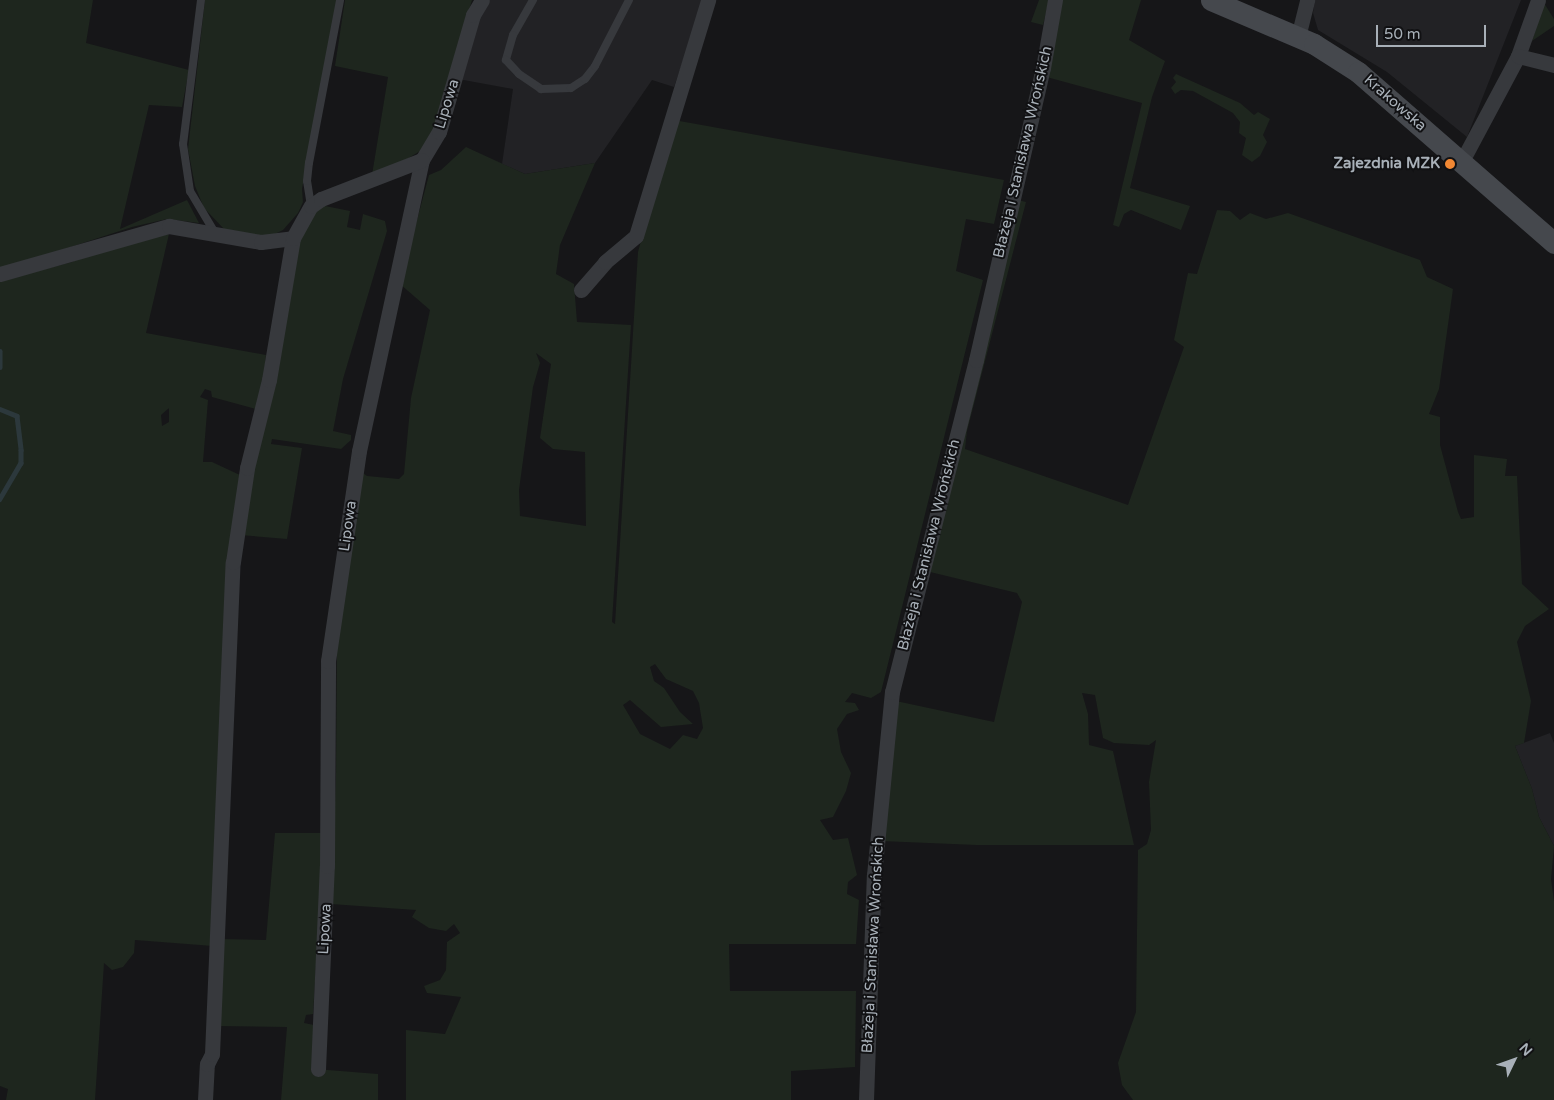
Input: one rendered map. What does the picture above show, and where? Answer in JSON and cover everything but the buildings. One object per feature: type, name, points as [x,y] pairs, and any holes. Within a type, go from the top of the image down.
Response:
[{"type":"street","name":"Lipowa","points":[[318,1069],[328,866],[328,661],[354,458],[422,160],[439,132],[473,15],[482,0]]},
{"type":"street","points":[[581,290],[605,262],[636,236],[708,0]]},
{"type":"street","name":"Błażeja i Stanisława Wrońskich","points":[[866,1100],[874,874],[892,692],[976,360],[1043,68],[1055,0]]},
{"type":"street","name":"Krakowska","points":[[1211,0],[1298,36],[1358,72],[1462,162],[1488,178],[1554,243]]},
{"type":"street","points":[[1298,36],[1307,0]]},
{"type":"street","points":[[1462,162],[1518,56],[1538,0]]},
{"type":"street","points":[[1518,56],[1554,65]]},
{"type":"street","points":[[205,1100],[207,1064],[212,1054],[228,623],[233,562],[248,468],[269,380],[293,238],[311,206],[422,160]]},
{"type":"street","points":[[0,274],[78,254],[157,228],[180,227],[261,242],[293,238]]},
{"type":"lane","points":[[201,0],[183,144],[190,190],[215,232]]},
{"type":"lane","points":[[311,206],[307,181],[309,163],[340,0]]},
{"type":"lane","points":[[533,0],[513,35],[506,60],[519,74],[541,89],[571,88],[585,79],[595,66],[629,0]]},
{"type":"shaded area","points":[[0,0],[93,0],[86,43],[189,70],[182,107],[149,105],[120,229],[187,200],[199,223],[167,219],[132,227],[0,270]]},
{"type":"shaded area","points":[[205,0],[337,0],[302,189],[303,202],[298,213],[283,230],[269,237],[224,229],[204,208],[195,186],[188,149]]},
{"type":"shaded area","points":[[345,0],[472,0],[433,132],[420,151],[391,169],[372,175],[388,77],[335,66]]},
{"type":"shaded area","points":[[483,0],[704,0],[674,87],[652,80],[595,163],[525,174],[502,164],[513,89],[458,79]]},
{"type":"shaded area","points":[[1039,0],[1049,0],[1043,25],[1031,22]]},
{"type":"shaded area","points":[[1059,0],[1141,0],[1129,40],[1165,61],[1152,97],[1130,188],[1190,206],[1181,230],[1131,210],[1124,214],[1119,227],[1113,225],[1142,103],[1043,76]]},
{"type":"shaded area","points":[[1315,0],[1521,0],[1467,137],[1387,72],[1318,30],[1313,13]]},
{"type":"shaded area","points":[[1544,3],[1554,19],[1554,26],[1532,41]]},
{"type":"shaded area","points":[[1176,74],[1240,103],[1254,115],[1258,112],[1270,119],[1263,135],[1267,142],[1260,156],[1252,162],[1242,155],[1246,138],[1239,133],[1240,122],[1233,113],[1193,91],[1181,90],[1175,94],[1171,88],[1176,82],[1173,78]]},
{"type":"shaded area","points":[[674,120],[1004,180],[994,224],[966,219],[956,271],[983,280],[881,692],[871,698],[852,693],[845,702],[855,703],[859,710],[847,714],[837,729],[841,752],[851,773],[846,791],[833,817],[820,820],[833,840],[848,838],[857,875],[848,882],[847,894],[859,900],[856,944],[729,944],[730,991],[856,991],[855,1067],[791,1071],[791,1100],[406,1100],[406,1030],[445,1034],[461,997],[427,993],[424,986],[440,980],[446,970],[447,942],[460,933],[454,924],[446,931],[429,928],[412,917],[416,910],[331,904],[336,777],[337,636],[359,470],[367,476],[399,479],[404,474],[411,398],[430,310],[400,284],[429,175],[441,170],[466,147],[525,174],[595,163],[560,245],[556,274],[574,284],[577,322],[631,325],[612,622],[615,624],[638,252]],"holes":[[[536,353],[551,364],[540,438],[553,449],[585,452],[586,526],[520,516],[519,490],[533,387],[540,363]],[[655,664],[666,679],[693,691],[699,703],[703,728],[697,739],[683,735],[670,749],[640,734],[623,705],[630,700],[661,727],[693,724],[680,712],[664,688],[654,681],[650,667]]]},
{"type":"shaded area","points":[[1014,199],[1026,202],[967,431],[965,449],[1128,505],[1184,347],[1174,340],[1188,273],[1197,274],[1217,210],[1230,211],[1240,220],[1250,213],[1266,219],[1288,213],[1420,260],[1427,277],[1453,289],[1439,389],[1429,414],[1440,417],[1440,445],[1458,512],[1461,519],[1474,517],[1474,455],[1507,459],[1505,476],[1517,476],[1522,584],[1549,609],[1525,626],[1517,642],[1531,701],[1524,743],[1515,746],[1532,789],[1539,817],[1554,846],[1551,879],[1554,901],[1554,1100],[1133,1100],[1122,1085],[1118,1063],[1136,1012],[1138,850],[1147,844],[1151,830],[1149,782],[1156,740],[1149,745],[1114,743],[1103,738],[1095,695],[1082,693],[1088,714],[1089,745],[1113,751],[1134,845],[977,845],[881,841],[896,701],[994,722],[1022,602],[1017,593],[926,571]]},
{"type":"shaded area","points":[[320,205],[350,211],[347,227],[360,230],[363,214],[385,221],[387,231],[343,379],[333,431],[351,435],[351,440],[341,449],[272,439],[271,444],[302,448],[287,539],[240,535],[294,253],[305,226]]},
{"type":"shaded area","points":[[169,234],[146,333],[266,355],[260,410],[212,397],[211,391],[205,389],[200,397],[208,400],[203,462],[212,462],[242,476],[213,946],[135,940],[134,953],[123,967],[112,970],[104,963],[95,1100],[6,1100],[8,1089],[0,1086],[0,281],[72,262],[98,251]],"holes":[[[169,408],[169,422],[162,426],[161,415]]]},
{"type":"shaded area","points":[[1550,733],[1554,743],[1554,846],[1539,817],[1532,789],[1515,746]]},
{"type":"shaded area","points":[[275,833],[324,833],[313,1014],[306,1015],[304,1023],[314,1025],[315,1069],[378,1074],[378,1100],[281,1100],[287,1027],[215,1026],[220,939],[266,940]]},
{"type":"waterway","points":[[0,351],[0,367]]},
{"type":"waterway","points":[[0,409],[17,416],[21,450],[21,463],[0,499]]},
{"type":"place","name":"Zajezdnia MZK","points":[[1450,164]]}]
